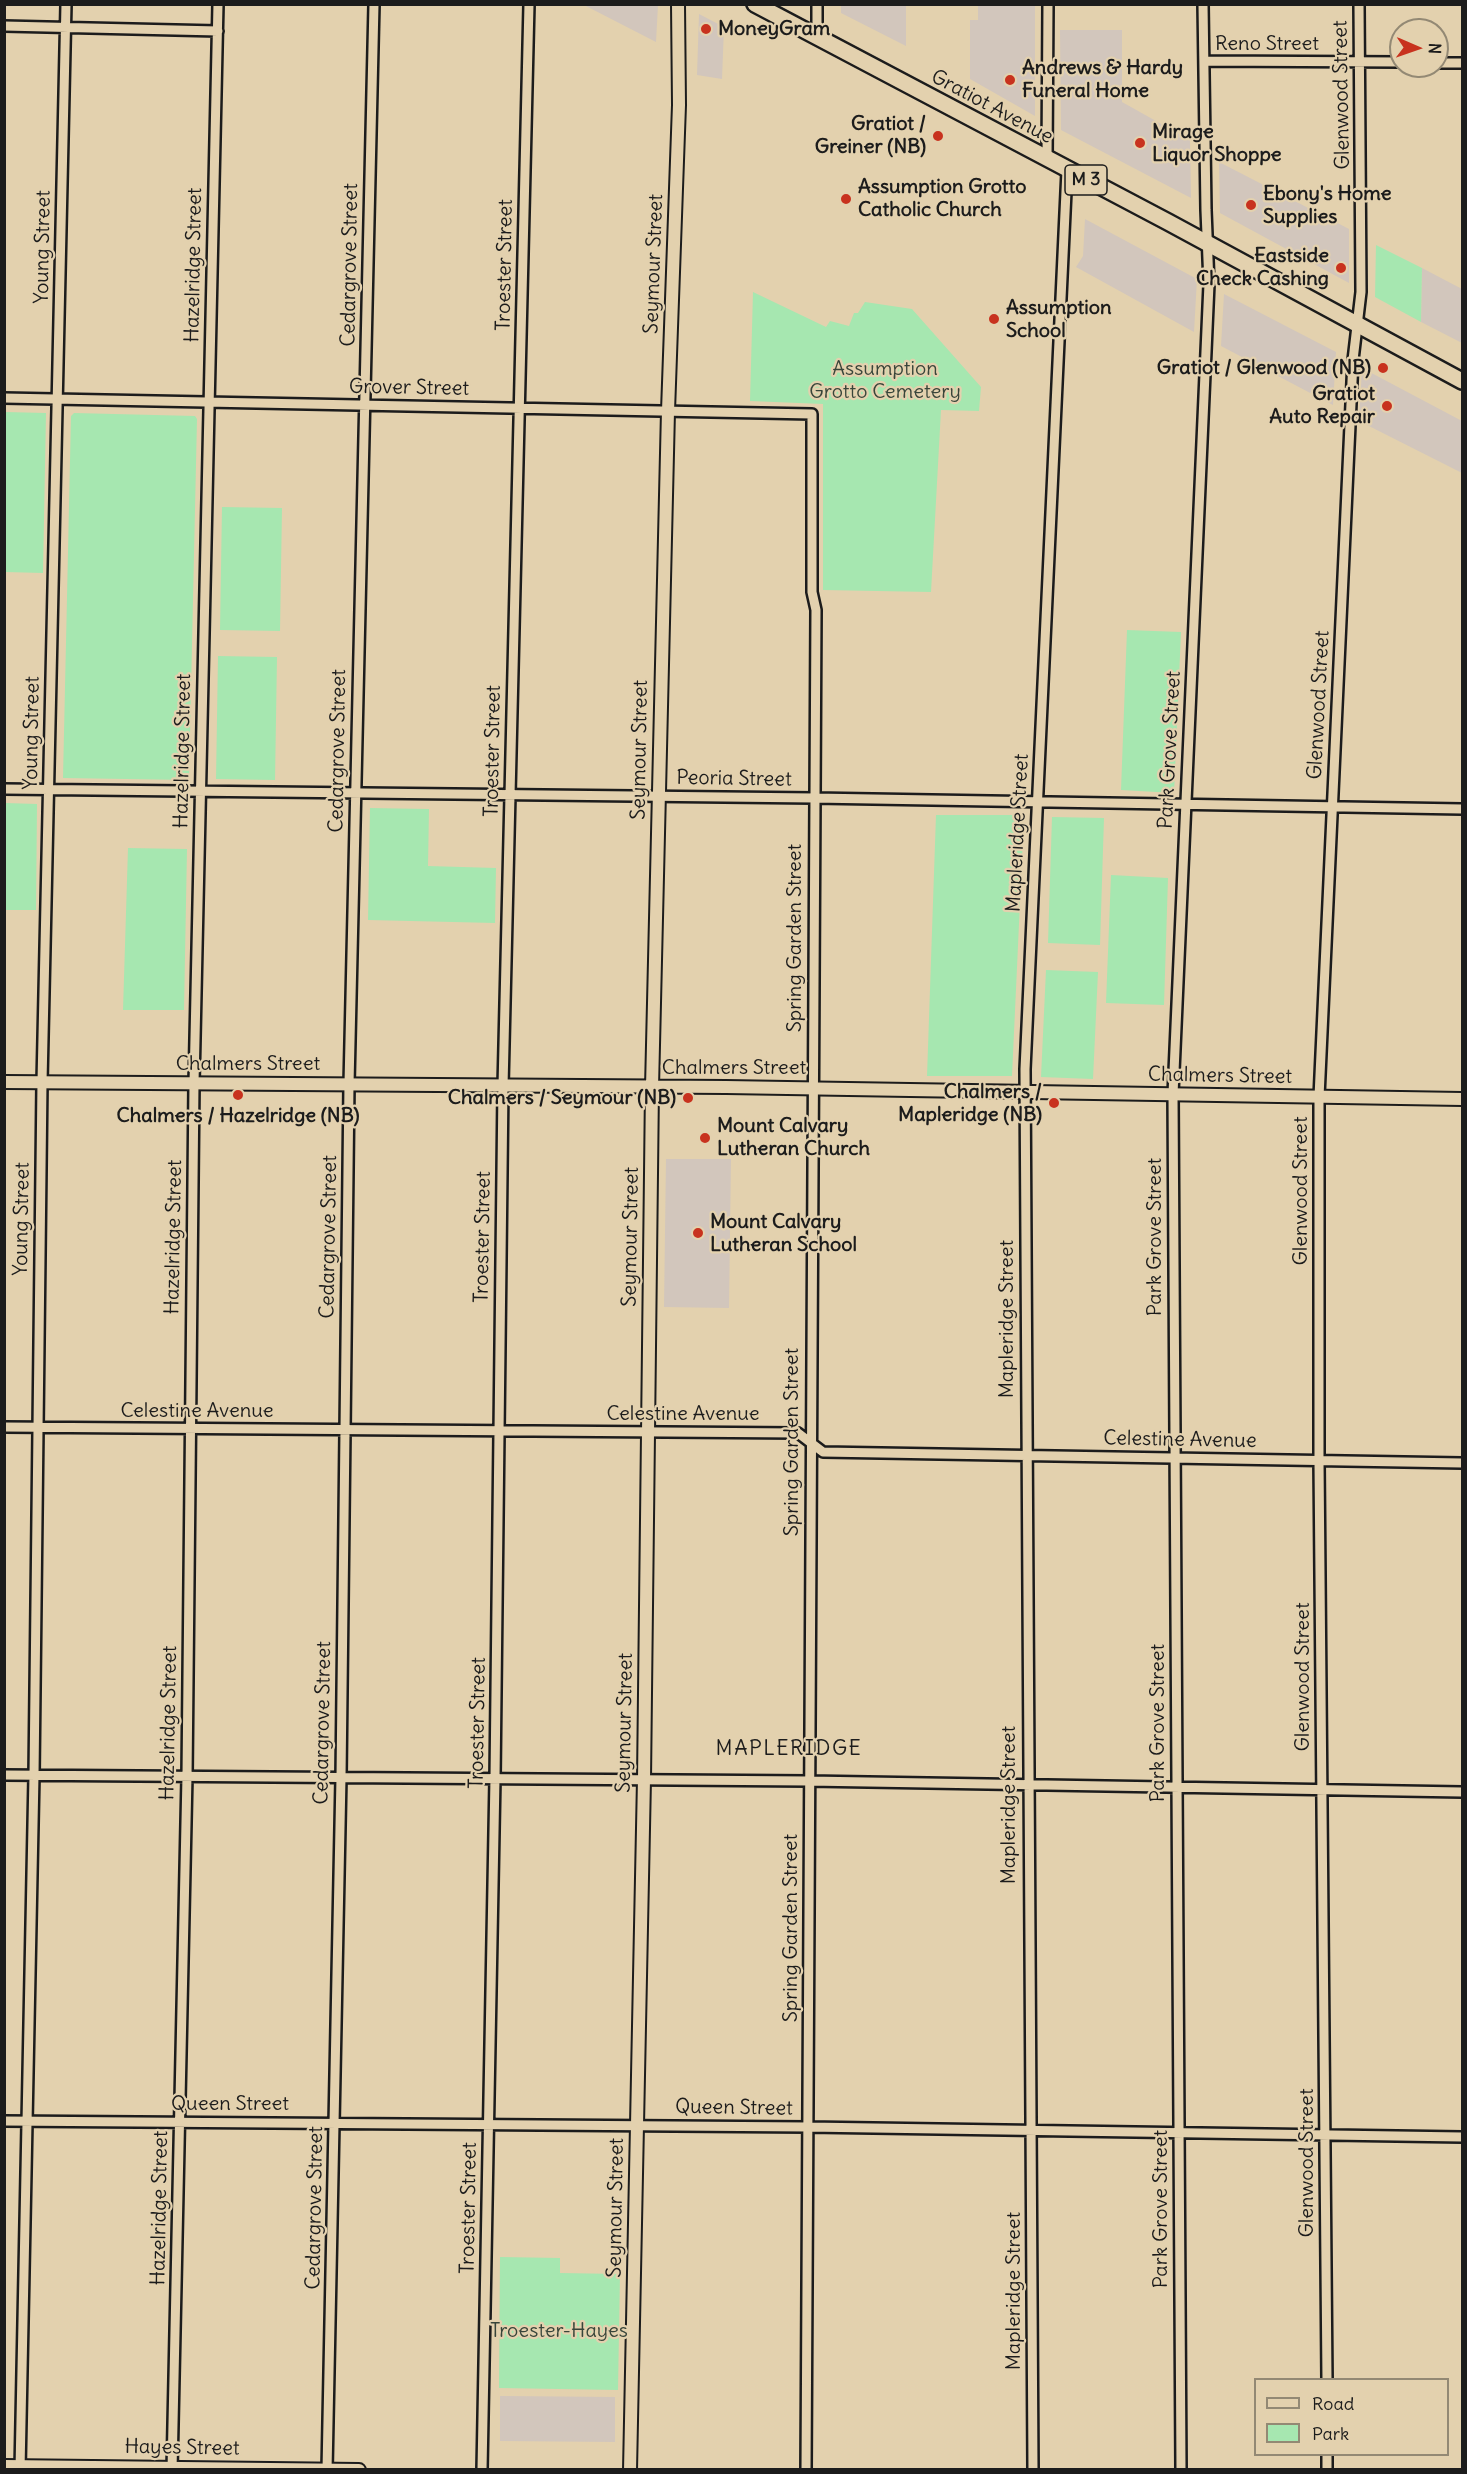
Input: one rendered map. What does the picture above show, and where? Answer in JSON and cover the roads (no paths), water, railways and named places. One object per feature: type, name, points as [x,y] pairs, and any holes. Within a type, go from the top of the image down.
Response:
[{"type":"main road","name":"Gratiot Avenue","points":[[755,4],[1168,222],[1462,381]]},
{"type":"street","name":"Young Street","points":[[20,2468],[34,1775],[42,1082],[66,4]]},
{"type":"street","name":"Hazelridge Street","points":[[172,2469],[187,1776],[194,1083],[218,4]]},
{"type":"street","name":"Cedargrove Street","points":[[327,2469],[341,1777],[349,1084],[374,4]]},
{"type":"street","name":"Troester Street","points":[[482,2469],[495,1778],[503,1086],[530,4]]},
{"type":"street","name":"Seymour Street","points":[[630,2469],[644,1779],[652,1087],[668,411],[679,105],[678,4]]},
{"type":"street","points":[[817,4],[817,38]]},
{"type":"street","points":[[1047,4],[1047,160]]},
{"type":"street","name":"Park Grove Street","points":[[1181,2469],[1173,1094],[1208,343],[1203,4]]},
{"type":"street","name":"Glenwood Street","points":[[1327,2378],[1319,1461],[1320,1097],[1356,324],[1361,278],[1359,4]]},
{"type":"street","points":[[4,26],[218,31]]},
{"type":"street","name":"Reno Street","points":[[1204,61],[1389,63]]},
{"type":"street","name":"Mapleridge Street","points":[[1033,2469],[1025,1456],[1025,1092],[1067,170]]},
{"type":"street","name":"Grover Street","points":[[4,398],[812,414]]},
{"type":"street","name":"Spring Garden Street","points":[[806,2469],[816,610],[812,592],[812,414]]},
{"type":"street","name":"Peoria Street","points":[[4,789],[1037,801],[1462,809]]},
{"type":"street","name":"Chalmers Street","points":[[4,1082],[812,1088],[1462,1099]]},
{"type":"street","name":"Celestine Avenue","points":[[4,1427],[798,1433],[822,1452],[1462,1463]]},
{"type":"street","points":[[4,1775],[644,1779],[1462,1792]]},
{"type":"street","name":"Queen Street","points":[[4,2121],[808,2127],[1462,2137]]},
{"type":"street","name":"Hayes Street","points":[[4,2466],[20,2468],[359,2469]]},
{"type":"place","name":"MoneyGram","points":[[706,29]]},
{"type":"place","name":"Andrews & Hardy Funeral Home","points":[[1010,80]]},
{"type":"place","name":"Gratiot / Greiner (NB)","points":[[938,136]]},
{"type":"place","name":"Mirage Liquor Shoppe","points":[[1140,143]]},
{"type":"place","name":"Assumption Grotto Catholic Church","points":[[846,199]]},
{"type":"place","name":"Ebony's Home Supplies","points":[[1251,205]]},
{"type":"place","name":"Eastside Check Cashing","points":[[1341,268]]},
{"type":"place","name":"Assumption School","points":[[994,319]]},
{"type":"place","name":"Gratiot / Glenwood (NB)","points":[[1383,368]]},
{"type":"place","name":"Gratiot Auto Repair","points":[[1387,406]]},
{"type":"place","name":"Chalmers / Hazelridge (NB)","points":[[238,1095]]},
{"type":"place","name":"Chalmers / Seymour (NB)","points":[[688,1098]]},
{"type":"place","name":"Chalmers / Mapleridge (NB)","points":[[1054,1103]]},
{"type":"place","name":"Mount Calvary Lutheran Church","points":[[705,1138]]},
{"type":"place","name":"Mount Calvary Lutheran School","points":[[698,1233]]},
{"type":"district","name":"MAPLERIDGE","points":[[789,1749]]},
{"type":"park label","name":"Assumption Grotto Cemetery","points":[[885,380]]},
{"type":"park label","name":"Troester-Hayes","points":[[559,2331]]}]
